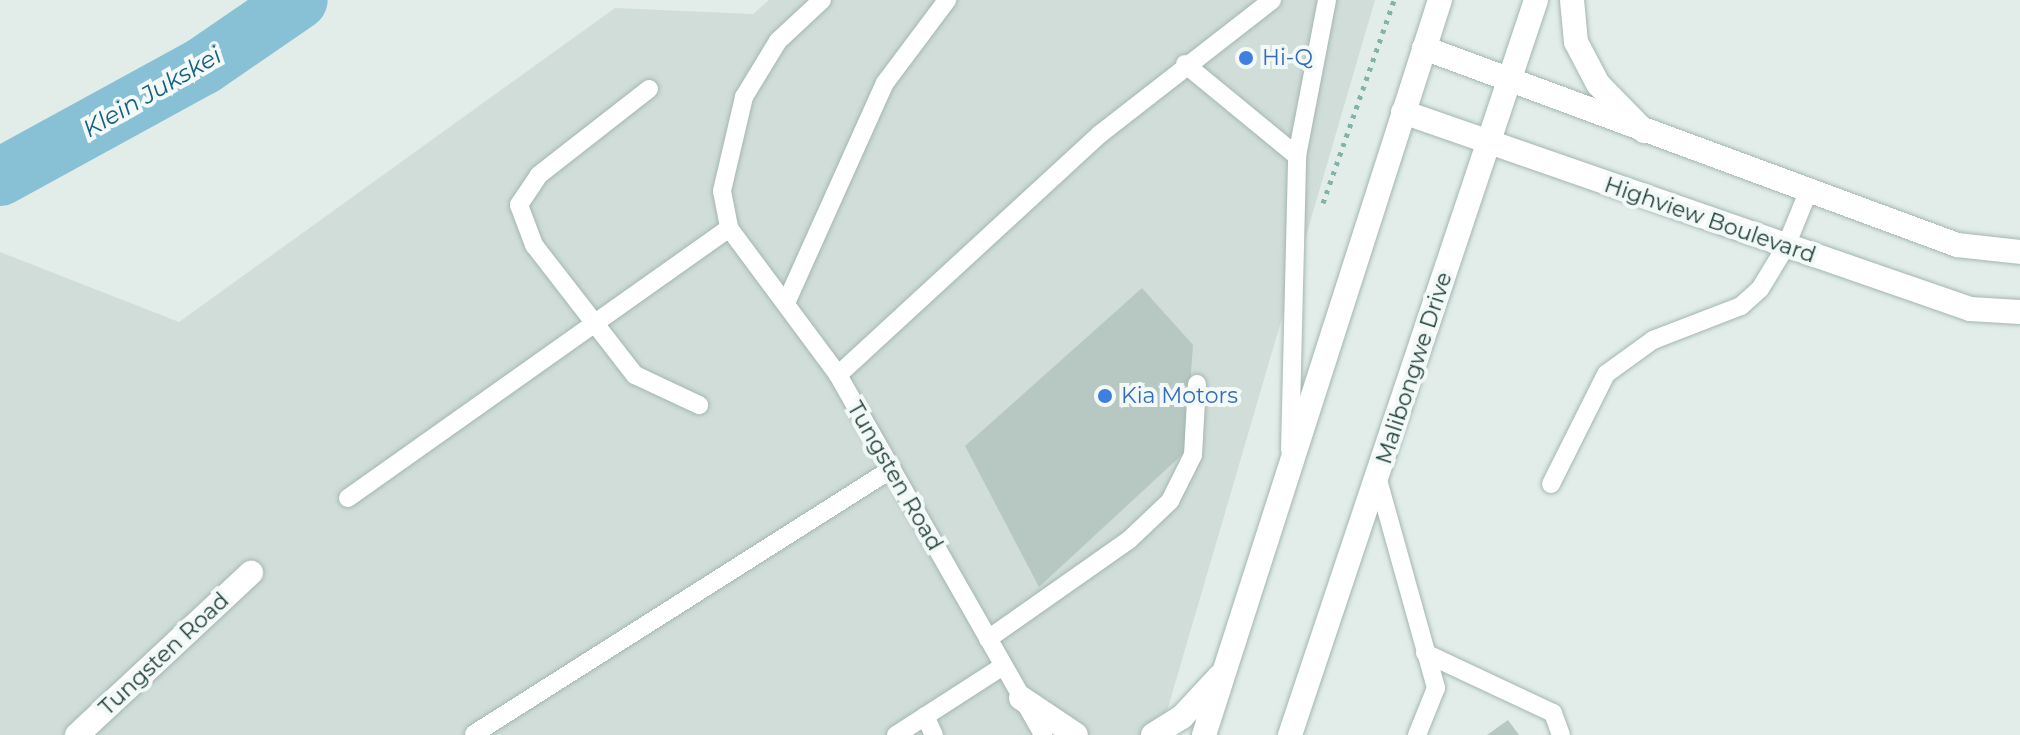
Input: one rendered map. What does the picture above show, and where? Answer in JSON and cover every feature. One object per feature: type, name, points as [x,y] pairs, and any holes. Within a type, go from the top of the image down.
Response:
[{"type":"main road","points":[[1204,735],[1440,0]]},
{"type":"main road","name":"Malibongwe Drive","points":[[1290,735],[1378,480],[1485,143],[1536,0]]},
{"type":"main road","points":[[1572,0],[1576,42],[1598,84],[1644,131]]},
{"type":"main road","points":[[1424,48],[1506,81],[1957,245],[2020,252]]},
{"type":"main road","name":"Highview Boulevard","points":[[1403,112],[1970,309],[2020,312]]},
{"type":"main road","name":"Tungsten Road","points":[[77,735],[251,573]]},
{"type":"main road","points":[[1153,735],[1182,717],[1225,672]]},
{"type":"main road","points":[[1021,698],[1076,735]]},
{"type":"lane","points":[[348,498],[729,228],[722,191],[744,97],[778,41],[822,0]]},
{"type":"lane","points":[[786,303],[885,83],[947,0]]},
{"type":"lane","points":[[838,375],[1100,134],[1185,64],[1272,0]]},
{"type":"lane","points":[[1289,468],[1297,156],[1327,0]]},
{"type":"lane","points":[[1185,64],[1297,156]]},
{"type":"lane","points":[[649,89],[539,175],[519,205],[534,245],[592,325],[635,375],[699,405]]},
{"type":"lane","points":[[1551,484],[1606,374],[1653,340],[1741,306],[1760,289],[1786,246],[1808,192]]},
{"type":"lane","name":"Tungsten Road","points":[[729,228],[838,375],[1043,735]]},
{"type":"lane","points":[[988,639],[1129,540],[1170,501],[1193,455],[1197,384]]},
{"type":"lane","points":[[474,734],[892,469]]},
{"type":"lane","points":[[1378,480],[1436,688],[1417,735]]},
{"type":"lane","points":[[1425,653],[1553,713],[1561,735]]},
{"type":"lane","points":[[896,735],[1003,666]]},
{"type":"lane","points":[[925,716],[934,735]]},
{"type":"path","points":[[1318,218],[1394,0]]},
{"type":"shaded area","points":[[769,0],[1375,0],[1160,735],[0,735],[0,252],[179,322],[615,8],[753,14]]},
{"type":"building","name":"Kia Motors","points":[[1142,288],[1193,345],[1185,452],[1039,587],[965,446]]},
{"type":"building","points":[[1508,720],[1519,735],[1487,735]]},
{"type":"waterway","name":"Klein Jukskei","points":[[0,177],[203,66],[299,0]]},
{"type":"place","name":"Hi-Q","points":[[1246,58]]},
{"type":"place","name":"Kia Motors","points":[[1105,396]]}]
